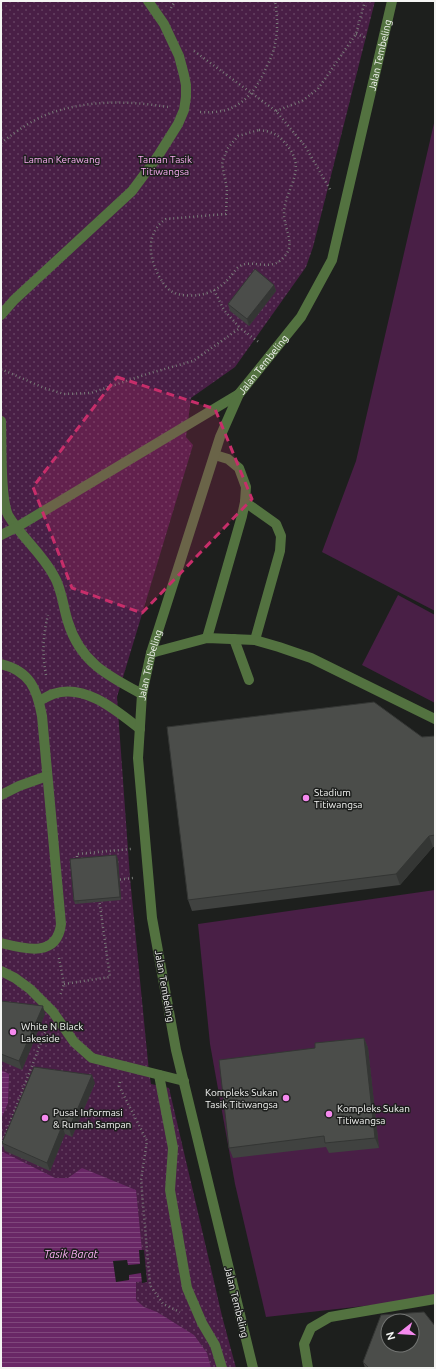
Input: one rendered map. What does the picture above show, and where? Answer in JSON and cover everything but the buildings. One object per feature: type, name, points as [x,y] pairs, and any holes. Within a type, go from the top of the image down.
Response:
[{"type":"street","points":[[1,315],[14,300],[132,191],[158,156],[178,124],[184,110],[186,97],[186,85],[179,56],[164,24],[148,1]]},
{"type":"street","name":"Jalan Tembeling","points":[[253,1368],[176,1050],[152,918],[138,758],[142,694],[151,653],[220,436],[239,394],[301,317],[332,260],[392,1]]},
{"type":"street","points":[[1,535],[17,527],[239,394]]},
{"type":"street","points":[[1,421],[2,497],[7,513],[48,565],[55,577],[69,627],[83,653],[110,677],[142,694]]},
{"type":"street","points":[[207,638],[245,502],[246,487],[239,468],[228,459],[215,455]]},
{"type":"street","points":[[245,502],[276,524],[281,536],[280,551],[255,640]]},
{"type":"street","points":[[151,653],[207,638],[255,640],[311,658],[435,719]]},
{"type":"street","points":[[234,638],[249,680]]},
{"type":"street","points":[[1,664],[10,666],[23,673],[32,684],[39,702],[61,924],[60,933],[56,940],[48,946],[39,949],[26,949],[1,943]]},
{"type":"street","points":[[39,702],[53,694],[76,693],[91,696],[110,707],[140,729]]},
{"type":"street","points":[[1,795],[19,786],[47,776]]},
{"type":"street","points":[[1,971],[15,978],[30,989],[53,1012],[74,1042],[92,1058],[184,1081]]},
{"type":"street","points":[[159,1075],[173,1148],[170,1190],[187,1288],[202,1323],[215,1345],[222,1368]]},
{"type":"street","points":[[308,1368],[304,1344],[311,1328],[330,1317],[435,1298]]},
{"type":"path","points":[[1,143],[25,126],[40,118],[57,111],[73,107],[110,102],[157,105],[205,112],[232,108],[244,102],[260,81],[273,53],[277,20],[275,1]]},
{"type":"path","points":[[276,111],[302,101],[318,88],[356,34],[365,1]]},
{"type":"path","points":[[356,34],[372,39]]},
{"type":"path","points":[[194,51],[276,111],[304,146],[332,193]]},
{"type":"path","points":[[267,130],[275,133],[289,146],[295,162],[294,180],[284,214],[289,241],[288,252],[276,264],[244,264],[238,266],[223,285],[214,290],[200,295],[184,295],[174,293],[167,288],[159,277],[152,260],[151,242],[153,234],[161,222],[166,219],[226,214],[227,189],[222,164],[228,148],[238,136],[252,131],[267,130]]},
{"type":"path","points":[[214,290],[224,310],[240,328],[261,344]]},
{"type":"path","points":[[1,369],[44,388],[64,394],[91,393],[147,374],[193,361],[240,328]]},
{"type":"path","points":[[53,694],[47,682],[43,658],[45,627],[51,604],[59,588]]},
{"type":"path","points":[[77,862],[76,854],[135,849]]},
{"type":"path","points":[[110,880],[138,878]]},
{"type":"path","points":[[64,984],[110,977],[99,896]]},
{"type":"path","points":[[1,1145],[64,984],[56,940]]},
{"type":"path","points":[[125,1066],[119,1086],[147,1141],[140,1180],[150,1285],[163,1304],[202,1323]]},
{"type":"highlighted area","points":[[117,377],[215,409],[252,499],[142,613],[72,588],[33,487]]},
{"type":"green space","name":"Taman Tasik Titiwangsa","points":[[1,1],[375,1],[313,247],[306,267],[235,367],[191,398],[186,437],[193,445],[117,697],[130,878],[151,1084],[169,1088],[222,1316],[236,1368],[1,1368]]},
{"type":"green space","points":[[435,119],[435,611],[322,552],[356,461]]},
{"type":"green space","points":[[398,595],[435,615],[435,703],[362,665]]},
{"type":"green space","name":"Kompleks Sukan Titiwangsa","points":[[435,890],[435,1298],[266,1317],[235,1184],[210,1044],[198,924]]},
{"type":"water","points":[[1,1070],[9,1074],[8,1103],[1,1119]]},
{"type":"water","name":"Tasik Barat","points":[[1,1151],[55,1178],[68,1178],[82,1168],[136,1190],[145,1281],[136,1282],[136,1300],[144,1307],[157,1312],[194,1335],[207,1353],[211,1368],[1,1368]]},
{"type":"pier","points":[[139,1250],[144,1250],[147,1282],[142,1283],[141,1273],[129,1275],[129,1280],[116,1282],[113,1261],[127,1260],[128,1265],[140,1264]]},
{"type":"place","name":"Stadium Titiwangsa","points":[[306,798]]},
{"type":"place","name":"White N Black Lakeside","points":[[13,1032]]},
{"type":"place","name":"Kompleks Sukan Tasik Titiwangsa","points":[[286,1098]]},
{"type":"place","name":"Kompleks Sukan Titiwangsa","points":[[329,1114]]},
{"type":"place","name":"Pusat Informasi & Rumah Sampan","points":[[45,1118]]},
{"type":"park label","name":"Laman Kerawang","points":[[62,159]]}]
